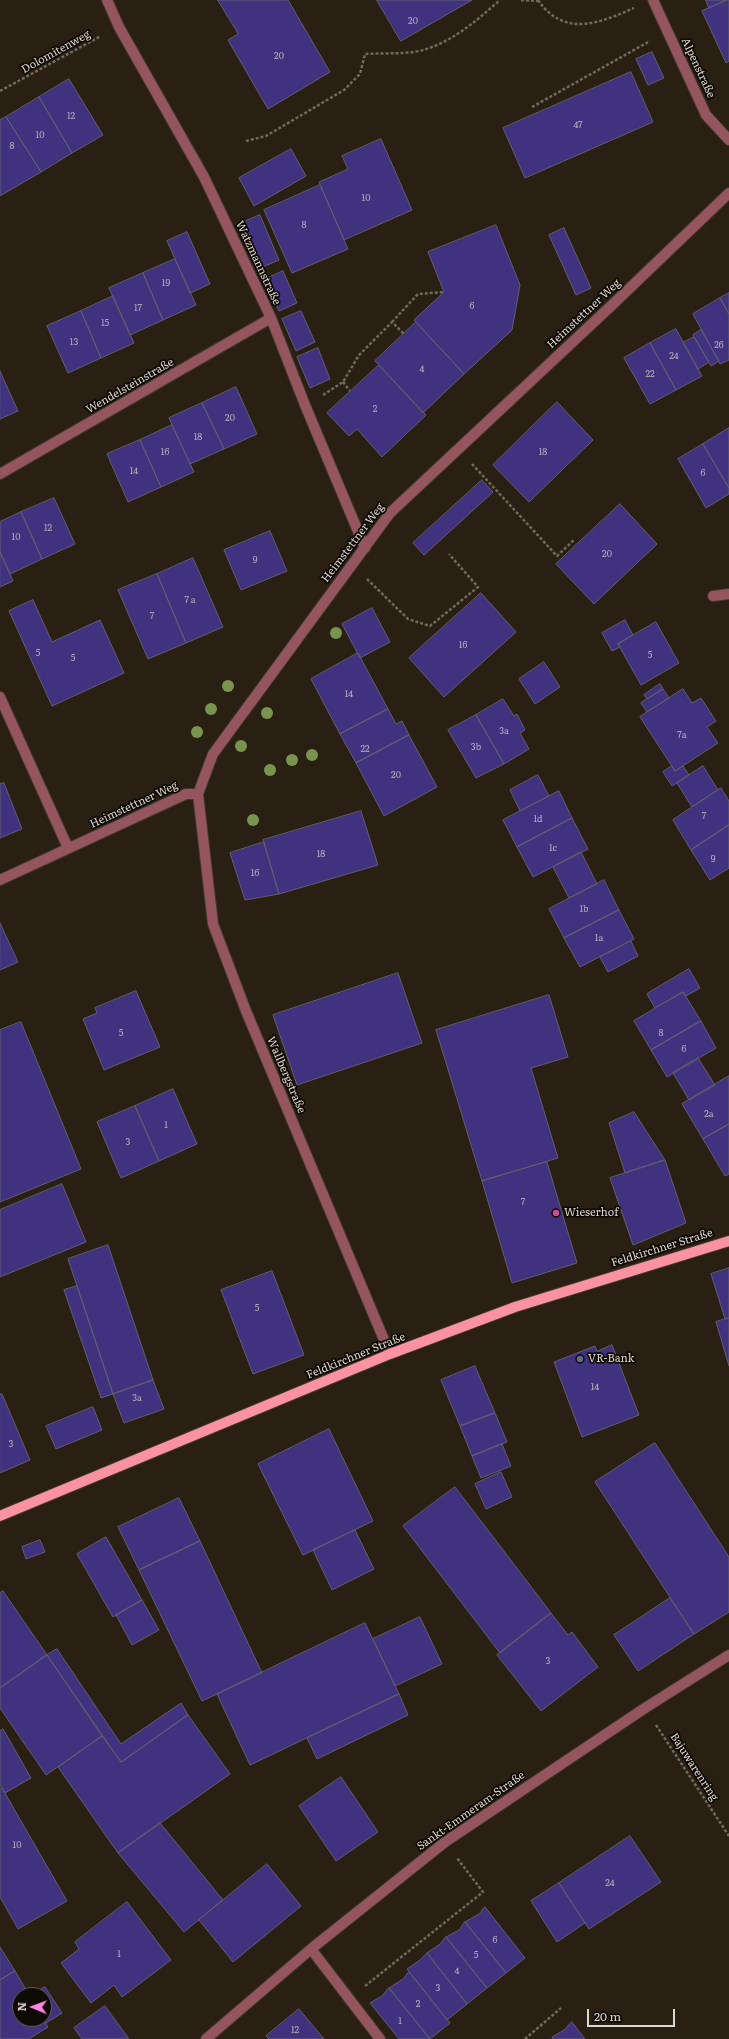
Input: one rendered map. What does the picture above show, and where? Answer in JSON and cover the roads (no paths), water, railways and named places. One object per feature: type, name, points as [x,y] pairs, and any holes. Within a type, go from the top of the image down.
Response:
[{"type":"main road","name":"Feldkirchner Straße","points":[[0,1516],[390,1354],[522,1305],[729,1241]]},
{"type":"street","name":"Watzmannstraße","points":[[107,0],[119,27],[204,177],[271,318],[305,405],[365,548]]},
{"type":"street","name":"Alpenstraße","points":[[653,0],[706,116],[729,140]]},
{"type":"street","name":"Heimstettner Weg","points":[[0,880],[186,794],[198,794],[213,754],[390,513],[611,306],[729,192]]},
{"type":"street","name":"Wendelsteinstraße","points":[[0,474],[271,318]]},
{"type":"street","points":[[713,596],[729,594]]},
{"type":"street","points":[[0,697],[68,848]]},
{"type":"street","name":"Wallbergstraße","points":[[198,794],[213,924],[246,1012],[390,1354]]},
{"type":"street","name":"Sankt-Emmeram-Straße","points":[[206,2039],[311,1949],[445,1842],[645,1708],[729,1655]]},
{"type":"street","points":[[311,1949],[380,2039]]},
{"type":"place","name":"Wieserhof","points":[[556,1213]]},
{"type":"place","name":"VR-Bank","points":[[580,1359]]}]
